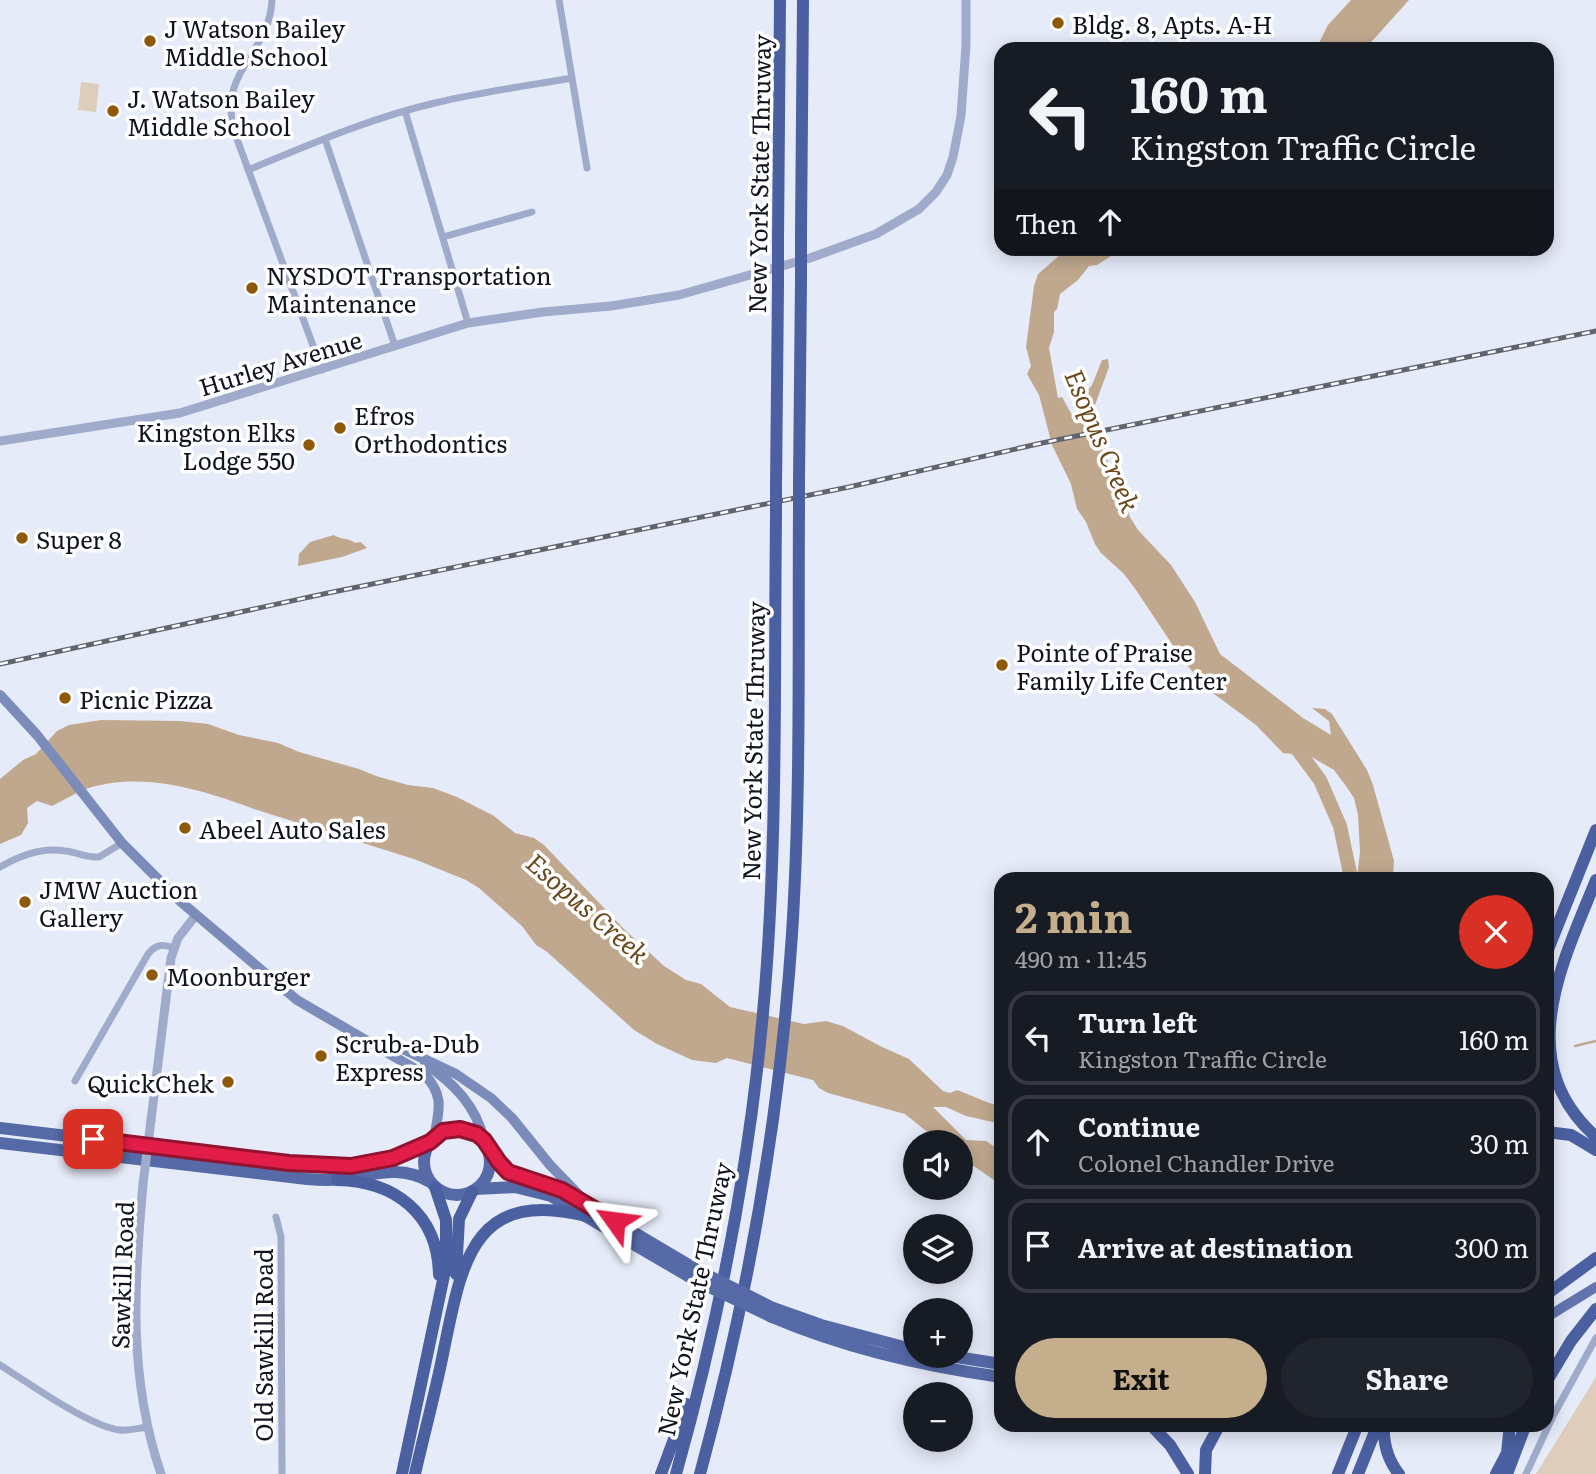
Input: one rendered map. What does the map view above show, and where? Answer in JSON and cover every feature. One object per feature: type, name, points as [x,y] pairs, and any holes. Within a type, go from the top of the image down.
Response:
[{"type":"highway","name":"New York State Thruway","points":[[676,1474],[710,1338],[734,1215],[753,1097],[766,974],[773,828],[780,0]]},
{"type":"highway","name":"New York State Thruway","points":[[700,1474],[741,1303],[757,1221],[776,1100],[789,976],[796,851],[803,0]]},
{"type":"highway","points":[[1554,935],[1596,830]]},
{"type":"highway","points":[[1554,983],[1596,880]]},
{"type":"highway","points":[[1554,1000],[1564,958]]},
{"type":"highway","points":[[1554,1071],[1566,1102],[1579,1121],[1596,1137]]},
{"type":"highway","points":[[0,1128],[289,1163],[336,1166],[380,1161],[432,1140],[449,1129],[460,1129],[477,1134],[508,1172],[554,1186],[588,1210],[696,1275],[772,1312],[850,1346],[939,1367],[994,1376]]},
{"type":"highway","points":[[1554,1133],[1571,1135],[1596,1150]]},
{"type":"highway","points":[[402,1474],[445,1277],[447,1243],[443,1211],[424,1159],[432,1140]]},
{"type":"highway","points":[[0,1143],[278,1177],[362,1181],[382,1188],[407,1203],[425,1223],[433,1238],[439,1265],[435,1328]]},
{"type":"highway","points":[[454,1302],[459,1220],[489,1169],[490,1158],[486,1143]]},
{"type":"highway","points":[[337,1180],[389,1171],[407,1173],[452,1194],[515,1187],[534,1190],[588,1210]]},
{"type":"highway","points":[[415,1474],[454,1302],[466,1261],[474,1245],[488,1230],[505,1218],[524,1211],[546,1208],[588,1210]]},
{"type":"highway","points":[[1554,1290],[1596,1258]]},
{"type":"highway","points":[[1554,1369],[1571,1341],[1596,1310]]},
{"type":"highway","points":[[772,1312],[903,1347]]},
{"type":"highway","points":[[661,1474],[710,1338]]},
{"type":"highway","points":[[973,1360],[994,1363]]},
{"type":"highway","points":[[1158,1432],[1170,1445],[1188,1474]]},
{"type":"highway","points":[[1205,1474],[1206,1450],[1216,1432]]},
{"type":"highway","points":[[1336,1474],[1354,1432]]},
{"type":"highway","points":[[1358,1474],[1375,1432]]},
{"type":"highway","points":[[1384,1432],[1391,1462],[1399,1474]]},
{"type":"highway","points":[[1496,1474],[1507,1453],[1509,1432]]},
{"type":"highway","points":[[1507,1474],[1523,1432]]},
{"type":"main road","points":[[0,695],[37,735],[122,844],[196,915],[288,993],[419,1069],[433,1085],[439,1098],[440,1107],[432,1140]]},
{"type":"main road","points":[[353,1030],[386,1041],[456,1074],[491,1098],[512,1118],[588,1210]]},
{"type":"main road","points":[[386,1041],[430,1067],[457,1089],[474,1112],[486,1143]]},
{"type":"main road","points":[[1554,1291],[1596,1266]]},
{"type":"main road","points":[[1554,1313],[1596,1287]]},
{"type":"street","points":[[272,0],[267,27],[237,76],[229,106],[234,131],[322,370]]},
{"type":"street","points":[[559,0],[587,168]]},
{"type":"street","name":"Hurley Avenue","points":[[0,441],[180,413],[468,323],[679,295],[836,250],[878,233],[905,219],[936,192],[947,175],[953,158],[961,111],[966,0]]},
{"type":"street","points":[[248,170],[405,111],[572,78]]},
{"type":"street","points":[[405,111],[468,323]]},
{"type":"street","points":[[325,139],[395,346]]},
{"type":"street","points":[[443,237],[532,212]]},
{"type":"street","points":[[0,867],[45,851],[66,850],[99,857],[122,844]]},
{"type":"street","name":"Sawkill Road","points":[[161,1474],[148,1427],[138,1368],[134,1308],[143,1184],[166,982],[174,948],[196,915]]},
{"type":"street","points":[[75,1081],[151,949],[162,944],[174,948]]},
{"type":"street","name":"Old Sawkill Road","points":[[276,1217],[281,1237],[282,1474]]},
{"type":"street","points":[[1554,1415],[1596,1338]]},
{"type":"street","points":[[0,1365],[59,1402],[105,1426],[124,1430],[148,1427]]},
{"type":"street","points":[[1526,1474],[1546,1432]]},
{"type":"shaded area","points":[[81,82],[99,84],[96,112],[78,110]]},
{"type":"shaded area","points":[[1596,1377],[1596,1474],[1536,1474]]},
{"type":"water","points":[[1351,0],[1409,0],[1371,42],[1320,42],[1328,25]]},
{"type":"water","points":[[1059,256],[1111,256],[1097,265],[1089,266],[1078,280],[1060,294],[1054,312],[1054,332],[1049,348],[1058,398],[1062,397],[1072,415],[1075,414],[1092,385],[1102,360],[1108,359],[1109,367],[1092,413],[1093,430],[1117,481],[1130,517],[1138,530],[1171,565],[1195,602],[1220,654],[1303,718],[1331,735],[1329,721],[1312,708],[1325,709],[1332,714],[1367,770],[1373,785],[1394,861],[1393,872],[1358,872],[1360,852],[1358,815],[1354,798],[1334,770],[1310,756],[1283,753],[1256,725],[1210,691],[1184,662],[1124,574],[1095,544],[1077,509],[1071,484],[1052,445],[1039,395],[1027,374],[1031,366],[1026,347],[1038,274]]},
{"type":"water","points":[[334,535],[355,543],[361,542],[367,548],[342,557],[298,566],[299,554],[310,542]]},
{"type":"water","points":[[101,720],[208,724],[239,735],[278,743],[376,776],[408,785],[433,788],[457,797],[494,816],[515,833],[534,838],[544,845],[624,929],[664,966],[686,980],[701,984],[730,1007],[804,1024],[826,1021],[843,1026],[909,1059],[943,1091],[950,1093],[957,1090],[994,1104],[994,1122],[966,1116],[946,1107],[933,1107],[956,1130],[925,1130],[905,1114],[828,1093],[819,1088],[813,1080],[727,1058],[716,1063],[692,1060],[634,1030],[536,945],[522,926],[466,880],[414,859],[196,790],[156,783],[116,783],[90,787],[52,806],[37,801],[27,808],[28,823],[21,835],[0,844],[0,779],[23,760],[36,754],[57,731],[69,725]]},
{"type":"water","points":[[973,1140],[986,1141],[994,1146],[994,1180],[973,1165]]},
{"type":"waterway","name":"Esopus Creek","points":[[1291,741],[1320,780],[1340,826],[1350,872]]},
{"type":"waterway","points":[[1575,1046],[1596,1041]]},
{"type":"railway","points":[[0,664],[328,593],[849,487],[1042,443],[1596,331]]},
{"type":"place","name":"Bldg. 8, Apts. A-H","points":[[1058,23]]},
{"type":"place","name":"J Watson Bailey Middle School","points":[[150,41]]},
{"type":"place","name":"J. Watson Bailey Middle School","points":[[113,111]]},
{"type":"place","name":"NYSDOT Transportation Maintenance","points":[[252,288]]},
{"type":"place","name":"Efros Orthodontics","points":[[340,428]]},
{"type":"place","name":"Kingston Elks Lodge 550","points":[[309,445]]},
{"type":"place","name":"Super 8","points":[[22,538]]},
{"type":"place","name":"Pointe of Praise Family Life Center","points":[[1002,665]]},
{"type":"place","name":"Picnic Pizza","points":[[65,698]]},
{"type":"place","name":"Abeel Auto Sales","points":[[185,828]]},
{"type":"place","name":"JMW Auction Gallery","points":[[25,902]]},
{"type":"place","name":"Moonburger","points":[[152,975]]},
{"type":"place","name":"Scrub-a-Dub Express","points":[[321,1056]]},
{"type":"place","name":"QuickChek","points":[[228,1082]]},
{"type":"route","points":[[93,1139],[289,1163],[351,1166],[393,1158],[430,1142],[443,1131],[460,1129],[477,1134],[484,1140],[508,1172],[545,1182],[615,1221]]}]
